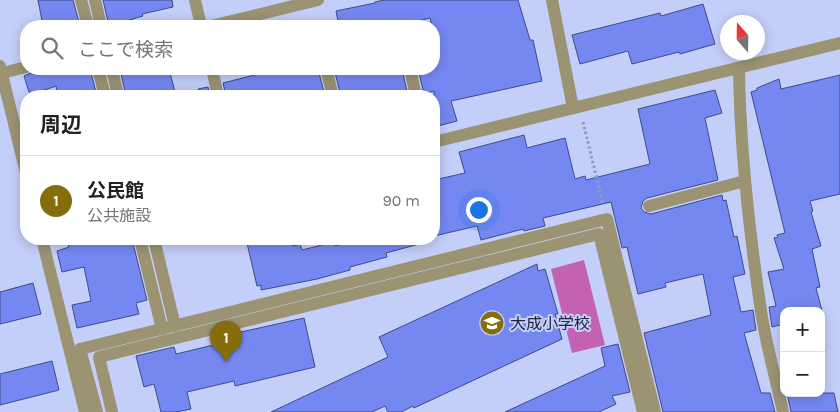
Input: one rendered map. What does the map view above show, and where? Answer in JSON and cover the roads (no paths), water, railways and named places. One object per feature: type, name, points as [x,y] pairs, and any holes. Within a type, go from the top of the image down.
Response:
[{"type":"street","points":[[82,0],[87,20]]},
{"type":"street","points":[[95,0],[100,20]]},
{"type":"street","points":[[195,0],[200,20]]},
{"type":"street","points":[[229,20],[318,0]]},
{"type":"street","points":[[552,0],[576,107]]},
{"type":"street","points":[[440,141],[840,43]]},
{"type":"street","points":[[20,68],[1,70],[20,148]]},
{"type":"street","points":[[739,68],[740,118],[745,181],[761,313],[783,412]]},
{"type":"street","points":[[100,75],[103,90]]},
{"type":"street","points":[[113,75],[117,90]]},
{"type":"street","points":[[213,75],[217,90]]},
{"type":"street","points":[[328,75],[331,90]]},
{"type":"street","points":[[411,75],[415,90]]},
{"type":"street","points":[[649,206],[745,181]]},
{"type":"street","points":[[97,412],[80,349],[607,219],[655,412]]},
{"type":"street","points":[[112,412],[99,357],[599,234],[643,412]]},
{"type":"street","points":[[43,245],[85,412]]},
{"type":"street","points":[[142,245],[169,327]]},
{"type":"street","points":[[155,245],[169,327]]},
{"type":"place","name":"大成小学校","points":[[492,323]]},
{"type":"place","name":"公民館","points":[[226,362]]}]
